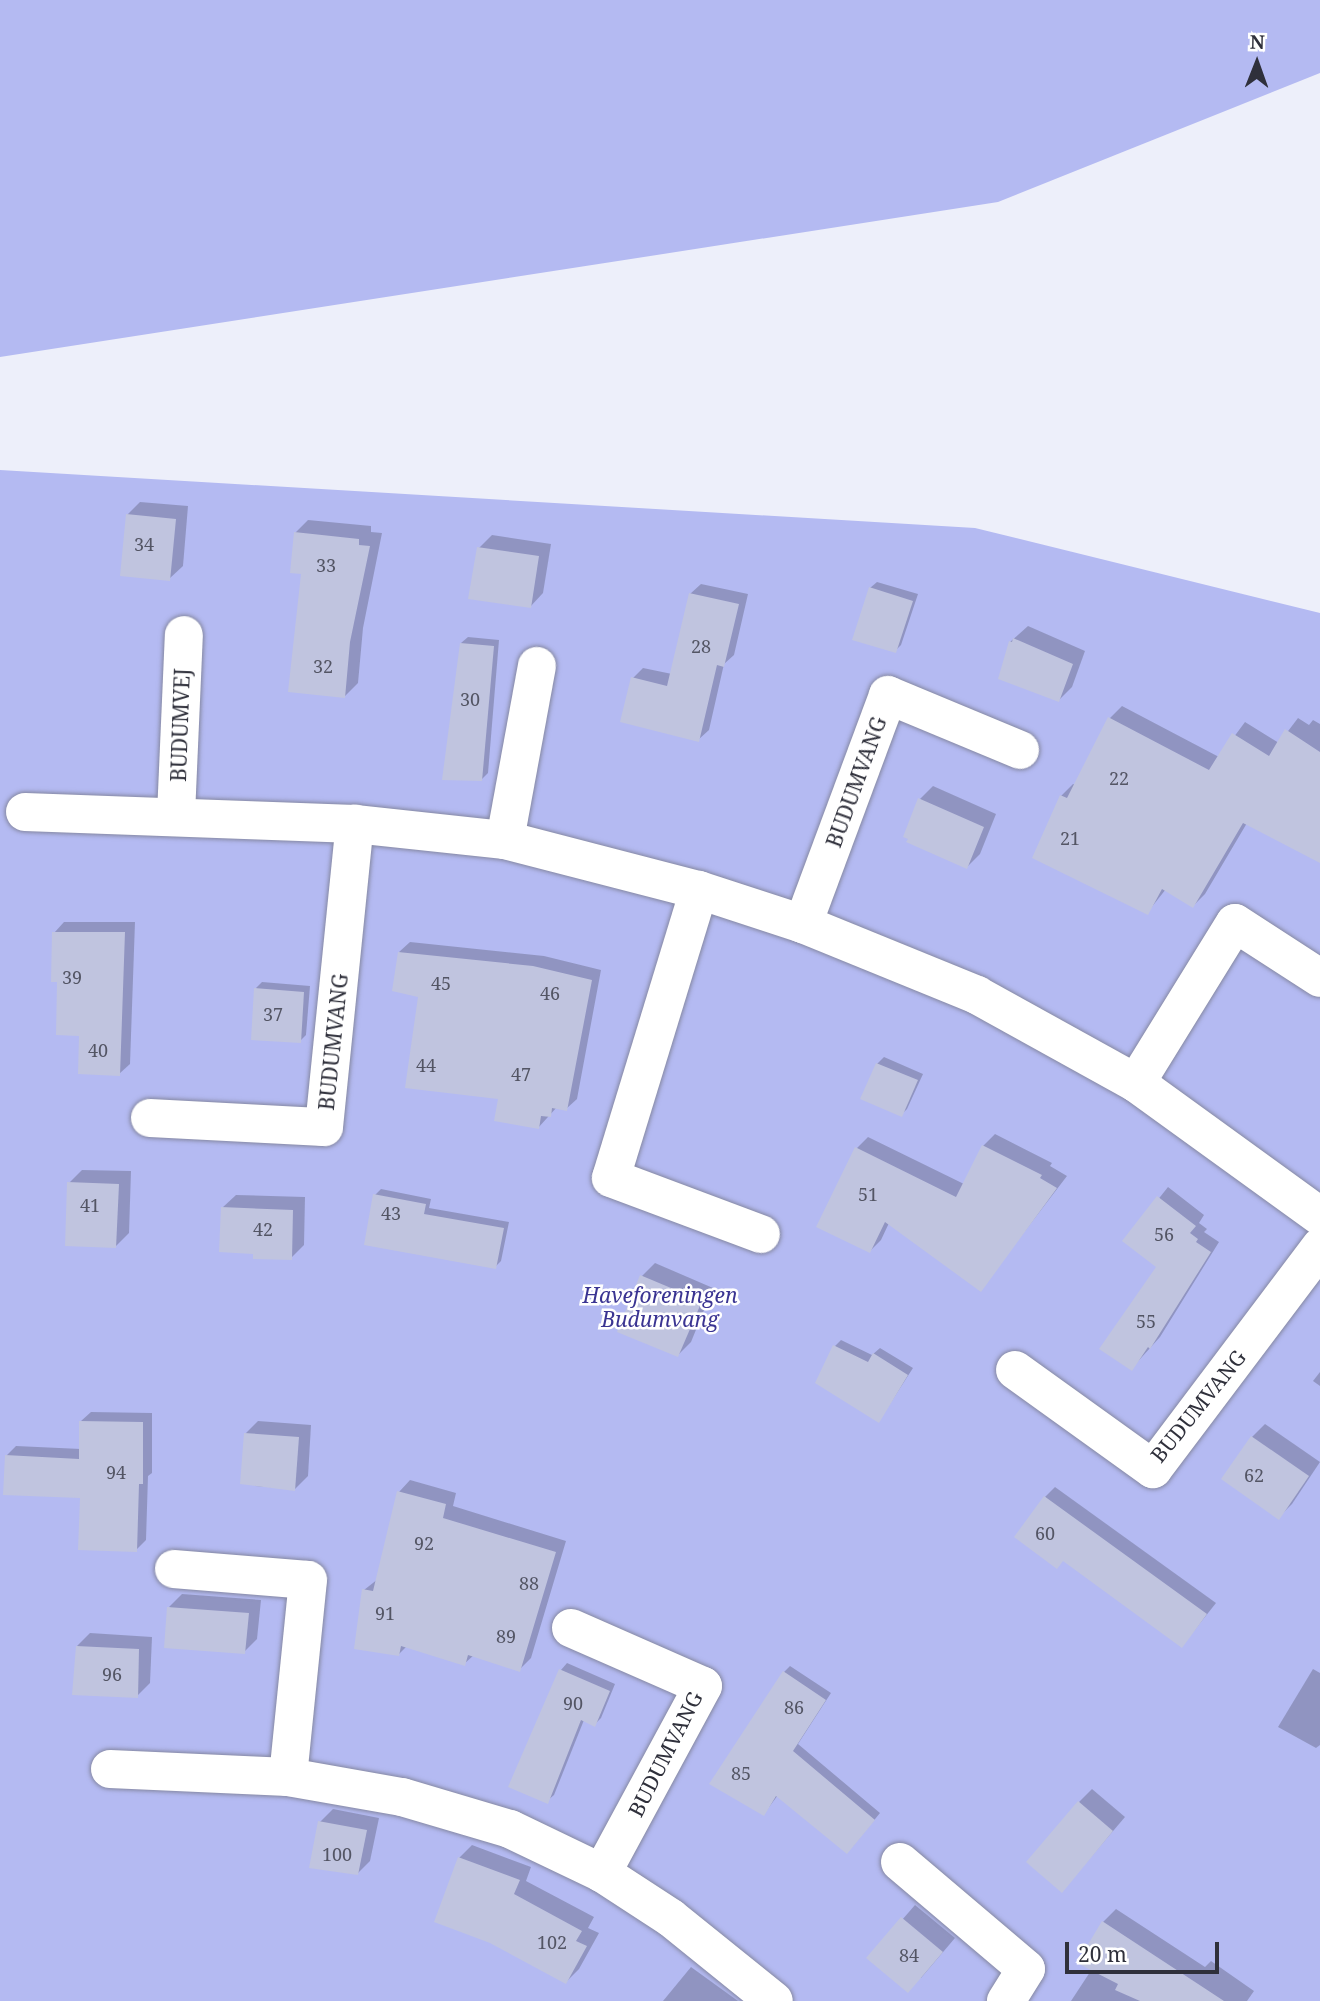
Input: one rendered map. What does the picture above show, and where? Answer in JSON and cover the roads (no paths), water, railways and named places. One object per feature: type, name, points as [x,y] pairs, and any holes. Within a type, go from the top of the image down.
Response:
[{"type":"street","name":"BUDUMVEJ","points":[[176,815],[184,635]]},
{"type":"street","points":[[505,840],[537,666]]},
{"type":"street","name":"BUDUMVANG","points":[[803,924],[888,695],[1020,750]]},
{"type":"street","points":[[25,812],[176,815],[355,824],[505,840],[699,890],[803,924],[977,995],[1136,1083],[1320,1216]]},
{"type":"street","name":"BUDUMVANG","points":[[149,1118],[324,1126],[355,824]]},
{"type":"street","points":[[699,890],[611,1178],[761,1234]]},
{"type":"street","points":[[1136,1083],[1235,923],[1320,978]]},
{"type":"street","name":"BUDUMVANG","points":[[1015,1370],[1153,1469],[1320,1247]]},
{"type":"street","points":[[174,1569],[308,1580],[288,1777]]},
{"type":"street","name":"BUDUMVANG","points":[[571,1628],[703,1686],[602,1873]]},
{"type":"street","points":[[110,1769],[288,1777],[402,1797],[510,1829],[602,1873],[671,1918],[774,2001]]},
{"type":"street","points":[[900,1862],[1026,1969],[1006,2001]]},
{"type":"park label","name":"Haveforeningen Budumvang","points":[[660,1307]]}]
